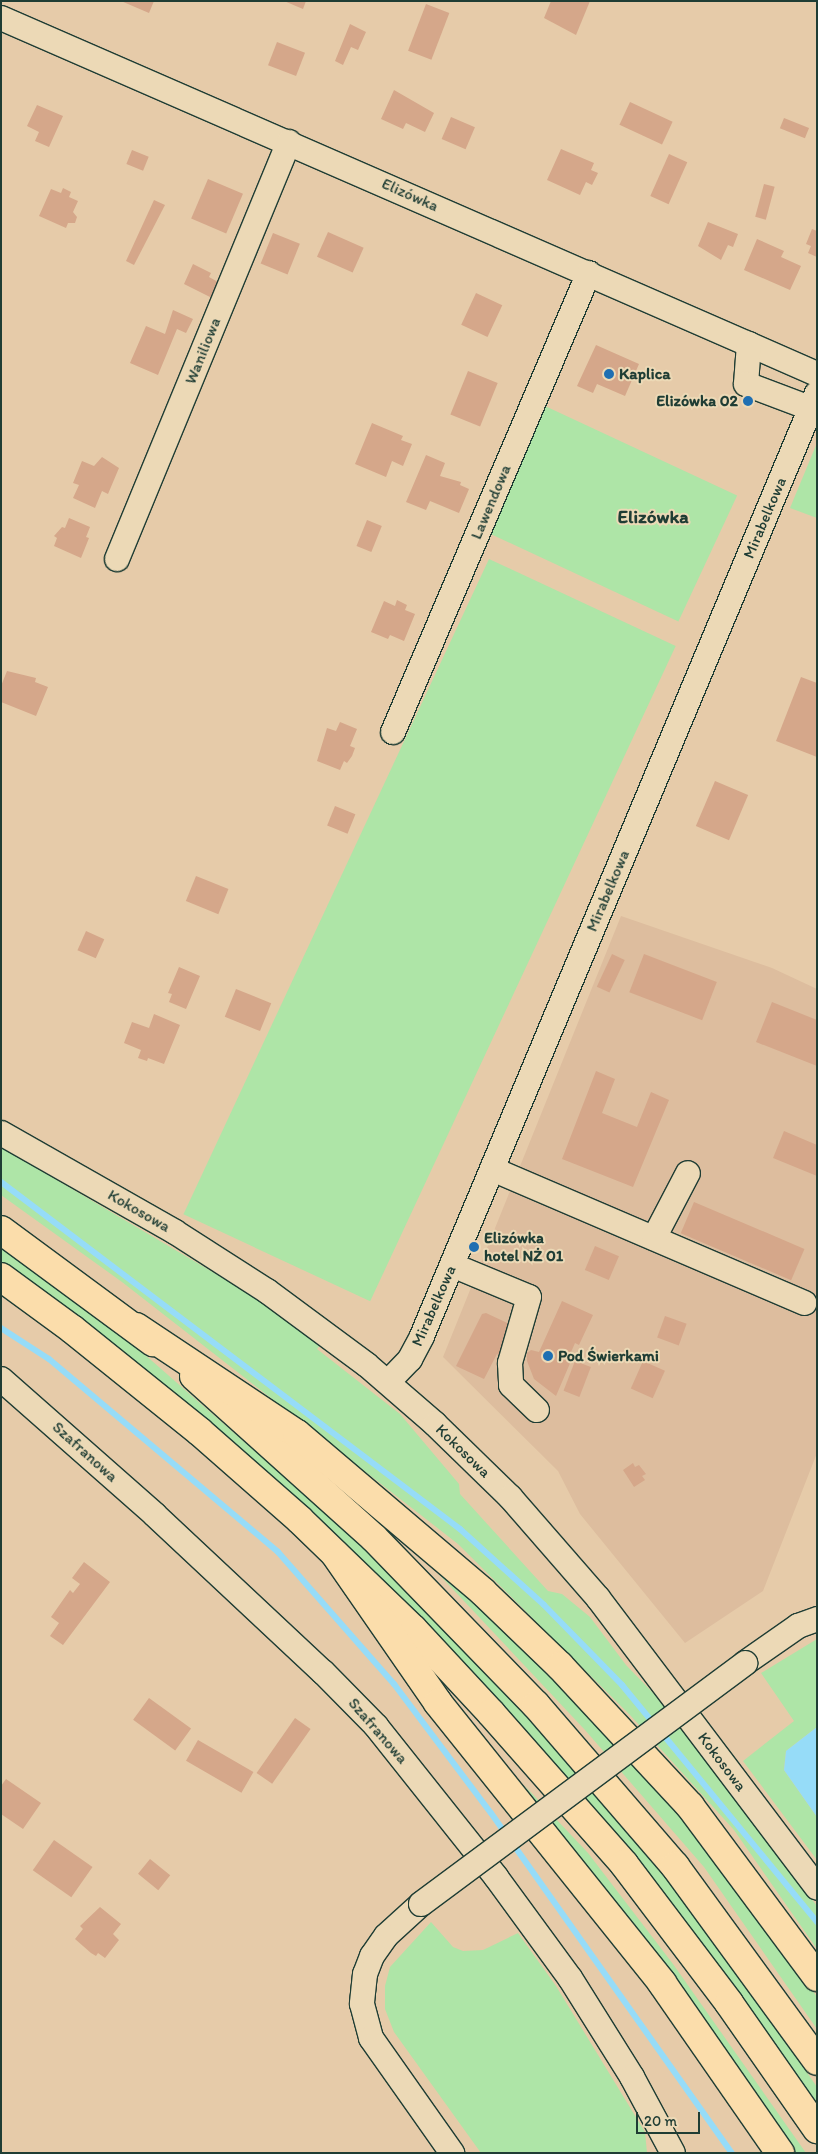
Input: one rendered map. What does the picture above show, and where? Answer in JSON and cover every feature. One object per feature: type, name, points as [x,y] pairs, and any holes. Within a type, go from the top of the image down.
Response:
[{"type":"main road","points":[[1,1230],[136,1328],[297,1434],[483,1592],[560,1666],[690,1806],[817,1978]]},
{"type":"main road","points":[[1,1277],[72,1329],[193,1426],[335,1554],[464,1683],[591,1825],[692,1953],[817,2129]]},
{"type":"main road","points":[[136,1328],[318,1485],[500,1666],[617,1795],[669,1859],[817,2061]]},
{"type":"main road","points":[[335,1554],[438,1703],[662,1984],[780,2153]]},
{"type":"street","name":"Elizówka","points":[[1,18],[289,142],[817,374]]},
{"type":"street","name":"Waniliowa","points":[[117,559],[289,142]]},
{"type":"street","name":"Lawendowa","points":[[393,732],[589,273]]},
{"type":"street","points":[[748,344],[746,384],[814,401]]},
{"type":"street","name":"Mirabelkowa","points":[[388,1382],[416,1349],[814,401]]},
{"type":"street","name":"Kokosowa","points":[[1,1133],[234,1269],[312,1323],[388,1382],[453,1441],[549,1539],[641,1653],[817,1888]]},
{"type":"street","points":[[492,1169],[805,1303]]},
{"type":"street","points":[[654,1238],[688,1173]]},
{"type":"street","points":[[452,1265],[529,1297],[510,1363],[511,1385],[537,1410]]},
{"type":"street","name":"Szafranowa","points":[[1,1379],[155,1515],[323,1672],[376,1726],[496,1877],[570,1978],[628,2069],[673,2153]]},
{"type":"street","points":[[452,2153],[372,2038],[362,2004],[365,1974],[372,1956],[386,1936],[421,1904],[745,1663],[798,1626],[817,1619]]},
{"type":"shaded area","points":[[621,916],[772,968],[817,989],[817,1453],[763,1591],[685,1643],[580,1514],[558,1471],[443,1357]]},
{"type":"green space","points":[[545,406],[737,496],[678,622],[486,532]]},
{"type":"green space","points":[[817,443],[817,518],[790,508]]},
{"type":"green space","points":[[489,559],[676,646],[370,1301],[183,1214]]},
{"type":"green space","points":[[1,1147],[243,1290],[322,1343],[317,1349],[400,1414],[459,1484],[460,1494],[548,1591],[562,1594],[590,1617],[626,1665],[654,1694],[817,1906],[817,1949],[734,1830],[630,1715],[458,1544],[122,1282],[1,1195]]},
{"type":"green space","points":[[1,1248],[135,1346],[363,1546],[467,1648],[618,1820],[721,1947],[817,2087],[817,2107],[606,1829],[461,1660],[349,1548],[252,1461],[1,1264]]},
{"type":"green space","points":[[417,1551],[489,1609],[653,1784],[711,1853],[782,1945],[817,1997],[817,2029],[704,1867],[585,1730]]},
{"type":"green space","points":[[817,1639],[817,1727],[786,1751],[784,1770],[817,1817],[817,1860],[743,1761],[794,1721],[761,1673]]},
{"type":"green space","points":[[524,1785],[588,1853],[673,1964],[806,2153],[791,2153]]},
{"type":"green space","points":[[431,1922],[453,1947],[463,1951],[483,1950],[518,1933],[556,1986],[645,2132],[647,2153],[481,2153],[394,2032],[385,2009],[385,1986],[390,1967]]},
{"type":"water","points":[[817,1727],[817,1817],[784,1770],[786,1751]]},
{"type":"building","points":[[121,1],[154,1],[149,13]]},
{"type":"building","points":[[284,1],[306,1],[303,9]]},
{"type":"building","points":[[551,1],[590,1],[576,35],[544,18]]},
{"type":"building","points":[[426,4],[449,13],[431,60],[408,51]]},
{"type":"building","points":[[350,24],[366,32],[358,50],[351,47],[343,65],[335,61]]},
{"type":"building","points":[[277,42],[305,53],[296,76],[268,65]]},
{"type":"building","points":[[394,90],[434,113],[425,132],[406,123],[403,129],[381,119]]},
{"type":"building","points":[[630,102],[673,122],[662,145],[619,125]]},
{"type":"building","points":[[37,105],[63,116],[49,147],[35,141],[39,132],[27,126]]},
{"type":"building","points":[[451,117],[475,127],[466,149],[442,139]]},
{"type":"building","points":[[784,118],[809,128],[805,138],[780,128]]},
{"type":"building","points":[[561,149],[594,163],[591,170],[598,173],[592,185],[586,182],[580,195],[547,180]]},
{"type":"building","points":[[132,150],[149,157],[143,171],[126,164]]},
{"type":"building","points":[[669,154],[687,162],[669,204],[650,196]]},
{"type":"building","points":[[208,179],[243,194],[226,233],[191,219]]},
{"type":"building","points":[[764,184],[775,187],[766,220],[755,217]]},
{"type":"building","points":[[63,188],[71,192],[69,197],[78,201],[73,212],[77,217],[75,223],[68,223],[66,228],[39,216],[51,189],[61,193]]},
{"type":"building","points":[[154,200],[165,205],[134,265],[126,261]]},
{"type":"building","points":[[708,222],[738,234],[733,247],[728,245],[721,260],[698,246]]},
{"type":"building","points":[[812,229],[817,231],[817,257],[808,253],[811,246],[806,244]]},
{"type":"building","points":[[328,232],[364,248],[353,273],[317,257]]},
{"type":"building","points":[[273,233],[300,244],[288,274],[261,264]]},
{"type":"building","points":[[757,239],[784,251],[781,257],[801,266],[790,290],[744,270]]},
{"type":"building","points":[[193,264],[211,273],[209,277],[220,283],[212,298],[184,284]]},
{"type":"building","points":[[476,293],[502,305],[487,337],[461,325]]},
{"type":"building","points":[[173,310],[193,319],[186,333],[177,329],[158,375],[130,363],[146,326],[165,334]]},
{"type":"building","name":"Kaplica","points":[[596,345],[639,364],[625,396],[597,384],[593,393],[577,386]]},
{"type":"building","points":[[468,371],[498,383],[480,427],[450,415]]},
{"type":"building","points":[[372,423],[403,436],[401,440],[412,444],[403,466],[392,461],[386,477],[355,464]]},
{"type":"building","points":[[426,455],[445,463],[440,476],[461,482],[460,485],[469,489],[459,513],[430,501],[426,510],[406,502]]},
{"type":"building","points":[[102,457],[119,468],[108,494],[102,491],[95,508],[73,498],[79,485],[73,483],[82,461],[94,466]]},
{"type":"building","points":[[69,518],[90,527],[86,537],[89,538],[81,558],[54,546],[57,538],[54,536],[62,527],[65,528]]},
{"type":"building","points":[[367,520],[382,526],[371,552],[357,546]]},
{"type":"building","points":[[397,600],[407,605],[405,610],[415,614],[404,641],[390,635],[388,639],[371,632],[384,601],[395,606]]},
{"type":"building","points":[[7,671],[36,678],[35,682],[48,687],[36,716],[1,702],[1,686]]},
{"type":"building","points":[[801,677],[817,683],[817,757],[776,741]]},
{"type":"building","points":[[340,722],[357,729],[350,746],[355,748],[352,756],[347,763],[344,761],[340,770],[317,761],[327,728],[336,731]]},
{"type":"building","points":[[715,781],[748,795],[729,840],[696,826]]},
{"type":"building","points":[[335,806],[355,814],[348,834],[327,825]]},
{"type":"building","points":[[196,876],[228,889],[218,914],[186,901]]},
{"type":"building","points":[[86,931],[104,939],[96,958],[77,950]]},
{"type":"building","points":[[612,954],[625,960],[609,993],[597,987]]},
{"type":"building","points":[[644,954],[717,982],[702,1020],[629,992]]},
{"type":"building","points":[[179,967],[200,976],[186,1009],[169,1002],[172,994],[168,993]]},
{"type":"building","points":[[236,989],[271,1003],[260,1031],[225,1017]]},
{"type":"building","points":[[772,1002],[817,1020],[817,1066],[756,1042]]},
{"type":"building","points":[[154,1014],[180,1025],[164,1064],[148,1058],[147,1061],[138,1058],[141,1050],[124,1043],[132,1022],[149,1028]]},
{"type":"building","points":[[596,1071],[615,1079],[602,1113],[637,1127],[651,1092],[669,1100],[633,1187],[562,1159]]},
{"type":"building","points":[[784,1131],[817,1145],[817,1176],[773,1158]]},
{"type":"building","points":[[694,1202],[804,1249],[791,1280],[681,1233]]},
{"type":"building","points":[[595,1246],[619,1256],[609,1280],[585,1270]]},
{"type":"building","name":"Pod Świerkami","points":[[562,1301],[593,1315],[579,1345],[575,1343],[568,1359],[571,1361],[556,1396],[534,1379],[527,1361],[527,1353],[531,1350],[539,1352]]},
{"type":"building","points":[[486,1313],[518,1328],[505,1357],[497,1354],[484,1379],[456,1366],[482,1314]]},
{"type":"building","points":[[665,1316],[687,1324],[679,1345],[657,1338]]},
{"type":"building","points":[[575,1361],[591,1367],[579,1397],[564,1391]]},
{"type":"building","points":[[643,1361],[665,1371],[653,1398],[631,1388]]},
{"type":"building","points":[[633,1463],[635,1467],[639,1465],[646,1474],[642,1476],[645,1480],[634,1487],[623,1470]]},
{"type":"building","points":[[84,1562],[110,1582],[63,1645],[50,1636],[59,1623],[51,1617],[70,1590],[73,1593],[80,1584],[72,1578]]},
{"type":"building","points":[[149,1698],[191,1729],[175,1750],[133,1720]]},
{"type":"building","points":[[295,1718],[311,1729],[272,1784],[257,1773]]},
{"type":"building","points":[[198,1740],[253,1772],[241,1793],[186,1761]]},
{"type":"building","points":[[6,1779],[41,1803],[23,1829],[1,1814],[1,1786]]},
{"type":"building","points":[[54,1840],[93,1867],[71,1897],[33,1870]]},
{"type":"building","points":[[150,1859],[170,1875],[158,1890],[138,1874]]},
{"type":"building","points":[[100,1907],[121,1924],[113,1934],[119,1940],[105,1958],[98,1953],[96,1956],[91,1953],[75,1939],[83,1929],[80,1926]]},
{"type":"waterway","points":[[1,1182],[460,1529],[544,1605],[622,1685],[654,1724]]},
{"type":"waterway","points":[[1,1328],[49,1359],[278,1552],[394,1684],[491,1813],[732,2153]]},
{"type":"waterway","points":[[661,1732],[817,1922]]},
{"type":"place","name":"Kaplica","points":[[609,374]]},
{"type":"place","name":"Elizówka 02","points":[[748,401]]},
{"type":"place","name":"Elizówka hotel NŻ 01","points":[[474,1247]]},
{"type":"place","name":"Pod Świerkami","points":[[548,1356]]},
{"type":"district","name":"Elizówka","points":[[653,517]]}]
